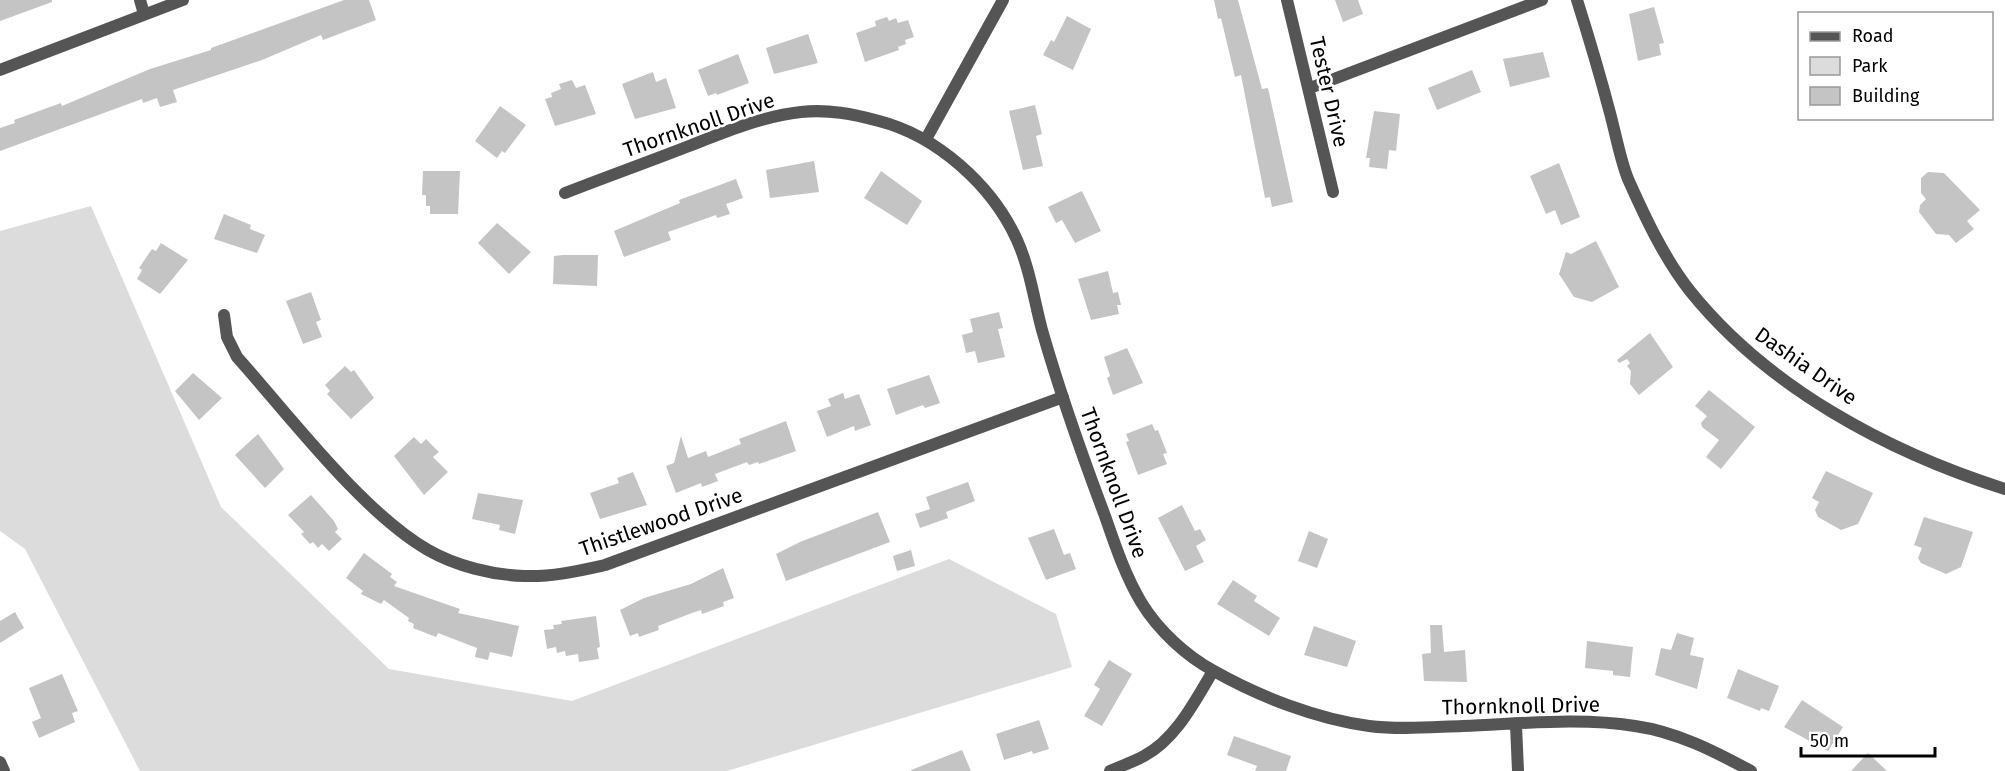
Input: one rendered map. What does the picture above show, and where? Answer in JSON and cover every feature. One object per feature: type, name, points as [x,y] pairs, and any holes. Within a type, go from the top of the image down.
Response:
[{"type":"street","points":[[140,0],[144,14]]},
{"type":"street","points":[[0,70],[183,0]]},
{"type":"street","points":[[926,139],[1003,0]]},
{"type":"street","name":"Tester Drive","points":[[1287,0],[1310,88],[1333,192]]},
{"type":"street","points":[[1310,88],[1542,0]]},
{"type":"street","name":"Dashia Drive","points":[[1577,0],[1627,177],[1667,256],[1689,289],[1728,334],[1770,370],[1857,424],[1917,455],[1968,477],[2005,489]]},
{"type":"street","name":"Thornknoll Drive","points":[[565,193],[726,132],[799,112],[846,113],[894,125],[926,139],[969,174],[1009,224],[1026,265],[1063,397],[1126,574],[1142,604],[1157,625],[1174,641],[1212,670],[1292,706],[1369,726],[1408,728],[1589,722],[1637,726],[1687,739],[1751,771]]},
{"type":"street","name":"Thistlewood Drive","points":[[224,315],[227,337],[237,357],[375,508],[428,549],[454,562],[488,571],[523,576],[556,575],[605,565],[1063,397]]},
{"type":"street","points":[[1110,771],[1145,756],[1170,735],[1189,711],[1212,670]]},
{"type":"street","points":[[1516,725],[1518,771]]},
{"type":"street","points":[[0,762],[4,771]]},
{"type":"green space","points":[[91,206],[221,507],[389,669],[572,701],[949,559],[1056,614],[1072,667],[727,771],[140,771],[25,549],[0,531],[0,231]]},
{"type":"building","points":[[0,0],[52,0],[52,2],[0,21]]},
{"type":"building","points":[[344,0],[369,0],[376,20],[323,40],[321,35],[262,60],[173,90],[177,102],[160,107],[157,98],[143,103],[142,99],[0,151],[0,128],[15,123],[14,120],[61,103],[62,106],[150,69],[211,50],[211,48]]},
{"type":"building","points":[[1214,0],[1238,0],[1262,89],[1268,88],[1293,202],[1272,207],[1270,197],[1265,198],[1241,75],[1235,77],[1221,18],[1218,19]]},
{"type":"building","points":[[1335,0],[1358,0],[1363,14],[1343,22]]},
{"type":"building","points":[[1654,7],[1664,43],[1659,44],[1661,55],[1638,61],[1629,14]]},
{"type":"building","points":[[1067,16],[1091,29],[1073,70],[1043,55],[1051,40],[1054,42]]},
{"type":"building","points":[[887,17],[889,21],[896,18],[898,23],[908,20],[914,37],[905,40],[906,44],[898,47],[899,50],[865,62],[856,33],[876,26],[875,21]]},
{"type":"building","points":[[808,34],[818,63],[774,74],[766,48]]},
{"type":"building","points":[[1543,52],[1550,77],[1510,87],[1503,59]]},
{"type":"building","points":[[738,54],[749,83],[708,96],[698,70]]},
{"type":"building","points":[[1472,70],[1481,92],[1437,110],[1428,88]]},
{"type":"building","points":[[653,72],[656,82],[666,78],[676,108],[635,119],[622,84]]},
{"type":"building","points":[[572,80],[576,88],[585,85],[596,114],[555,126],[545,99],[552,97],[551,93],[561,89],[559,84]]},
{"type":"building","points":[[1035,105],[1042,134],[1036,136],[1043,166],[1023,170],[1009,111]]},
{"type":"building","points":[[500,106],[526,125],[505,153],[502,151],[497,158],[475,141]]},
{"type":"building","points":[[1374,111],[1400,114],[1396,151],[1389,150],[1387,169],[1369,167],[1370,158],[1366,158]]},
{"type":"building","points":[[814,161],[819,192],[770,198],[766,170]]},
{"type":"building","points":[[1559,163],[1580,217],[1561,225],[1555,210],[1546,214],[1530,176]]},
{"type":"building","points":[[423,171],[460,171],[458,214],[430,214],[430,206],[426,206],[426,195],[422,195]]},
{"type":"building","points":[[881,171],[922,201],[907,225],[864,198]]},
{"type":"building","points":[[1928,172],[1944,173],[1980,210],[1967,221],[1974,229],[1956,243],[1949,235],[1936,234],[1919,212],[1920,205],[1926,199],[1921,193],[1921,178]]},
{"type":"building","points":[[736,179],[743,198],[726,204],[730,214],[717,218],[716,215],[668,232],[671,240],[624,257],[614,231],[680,203],[679,200]]},
{"type":"building","points":[[1082,191],[1101,231],[1075,243],[1062,220],[1056,223],[1048,207]]},
{"type":"building","points":[[224,214],[251,225],[250,229],[265,235],[257,253],[214,239]]},
{"type":"building","points":[[497,223],[531,252],[509,274],[478,243]]},
{"type":"building","points":[[1596,241],[1619,287],[1592,302],[1574,297],[1559,274],[1566,252],[1571,254]]},
{"type":"building","points":[[161,243],[188,260],[160,294],[137,279],[142,270],[139,268],[152,249],[156,251]]},
{"type":"building","points":[[598,255],[597,286],[553,284],[554,256]]},
{"type":"building","points":[[1108,271],[1113,293],[1118,292],[1121,305],[1117,305],[1119,314],[1091,320],[1078,279]]},
{"type":"building","points":[[311,292],[321,320],[316,322],[322,337],[303,344],[286,301]]},
{"type":"building","points":[[999,312],[1003,328],[998,329],[1005,357],[978,363],[975,351],[966,353],[962,335],[973,332],[970,319]]},
{"type":"building","points":[[1650,333],[1673,367],[1639,395],[1630,384],[1631,371],[1627,366],[1630,363],[1627,359],[1619,363],[1617,360]]},
{"type":"building","points":[[1127,348],[1143,383],[1113,395],[1107,378],[1110,376],[1104,357]]},
{"type":"building","points":[[345,366],[351,372],[354,370],[374,398],[351,419],[327,394],[330,391],[325,385]]},
{"type":"building","points":[[193,373],[222,398],[199,420],[175,391]]},
{"type":"building","points":[[929,375],[940,403],[925,408],[923,405],[896,415],[887,389]]},
{"type":"building","points":[[1709,390],[1755,427],[1721,469],[1706,457],[1719,440],[1702,427],[1701,423],[1707,416],[1695,406]]},
{"type":"building","points":[[843,393],[845,399],[859,394],[871,425],[855,431],[854,426],[827,437],[817,411],[831,406],[828,399]]},
{"type":"building","points":[[786,421],[796,451],[759,464],[758,462],[749,465],[747,462],[715,474],[718,481],[702,487],[701,483],[676,493],[666,466],[674,463],[681,436],[688,458],[706,451],[708,457],[741,444],[739,439]]},
{"type":"building","points":[[1152,424],[1155,431],[1158,430],[1167,453],[1163,454],[1167,464],[1138,475],[1126,442],[1129,441],[1126,434]]},
{"type":"building","points":[[258,434],[284,469],[265,488],[235,455]]},
{"type":"building","points":[[414,437],[421,444],[426,439],[439,452],[433,457],[448,472],[424,495],[394,456]]},
{"type":"building","points":[[1826,471],[1873,493],[1858,524],[1841,530],[1818,517],[1815,510],[1819,502],[1812,498]]},
{"type":"building","points":[[633,472],[647,505],[600,519],[590,493],[619,483],[617,478]]},
{"type":"building","points":[[968,482],[975,501],[946,512],[948,518],[920,528],[915,514],[930,509],[926,497]]},
{"type":"building","points":[[478,493],[523,500],[515,534],[499,530],[500,525],[472,519]]},
{"type":"building","points":[[311,495],[334,521],[338,529],[335,532],[342,539],[329,551],[322,544],[318,548],[313,542],[310,544],[301,534],[304,532],[288,515]]},
{"type":"building","points":[[1182,505],[1195,531],[1200,529],[1206,540],[1196,546],[1204,562],[1185,571],[1158,518]]},
{"type":"building","points":[[878,512],[890,542],[786,581],[776,554],[800,542]]},
{"type":"building","points":[[1924,517],[1973,532],[1961,567],[1946,574],[1921,563],[1918,558],[1922,548],[1914,545]]},
{"type":"building","points":[[1054,529],[1064,555],[1070,553],[1076,569],[1046,580],[1028,538]]},
{"type":"building","points":[[1309,531],[1328,539],[1317,568],[1298,561]]},
{"type":"building","points":[[911,550],[915,566],[897,571],[893,556]]},
{"type":"building","points":[[364,553],[392,574],[390,577],[397,582],[394,586],[460,609],[458,613],[519,626],[512,657],[490,652],[488,660],[475,657],[477,648],[438,633],[436,637],[413,628],[414,624],[408,621],[409,618],[384,600],[381,604],[361,594],[363,591],[346,578]]},
{"type":"building","points":[[723,568],[734,598],[723,602],[724,606],[702,614],[701,610],[692,613],[658,626],[659,630],[639,637],[638,633],[630,636],[620,610],[644,598],[691,584]]},
{"type":"building","points":[[1233,580],[1257,596],[1254,601],[1280,618],[1269,636],[1217,604]]},
{"type":"building","points":[[15,612],[24,628],[0,643],[0,621]]},
{"type":"building","points":[[596,616],[600,647],[597,648],[599,659],[579,662],[578,654],[566,656],[565,651],[557,653],[556,647],[547,649],[544,630],[554,629],[553,625],[562,624],[561,621]]},
{"type":"building","points":[[1430,625],[1442,625],[1444,652],[1465,650],[1467,682],[1424,681],[1422,654],[1431,653]]},
{"type":"building","points":[[1314,626],[1356,641],[1347,667],[1304,655]]},
{"type":"building","points":[[1677,633],[1694,638],[1690,655],[1704,658],[1697,689],[1655,675],[1661,648],[1671,650]]},
{"type":"building","points":[[1587,641],[1633,647],[1630,677],[1613,675],[1613,671],[1585,668]]},
{"type":"building","points":[[1109,660],[1132,674],[1102,726],[1084,716],[1100,689],[1094,685]]},
{"type":"building","points":[[1738,669],[1779,686],[1769,711],[1761,708],[1760,711],[1727,698]]},
{"type":"building","points":[[62,674],[78,711],[72,713],[75,722],[39,738],[32,722],[41,718],[29,688]]},
{"type":"building","points":[[1802,700],[1843,727],[1828,751],[1784,727]]},
{"type":"building","points":[[1039,720],[1049,749],[1033,754],[1032,751],[1004,760],[996,734]]},
{"type":"building","points":[[1234,736],[1291,756],[1286,771],[1255,771],[1257,766],[1227,755]]},
{"type":"building","points":[[962,750],[971,771],[911,771],[911,770]]},
{"type":"building","points":[[1868,753],[1887,771],[1851,771]]}]
